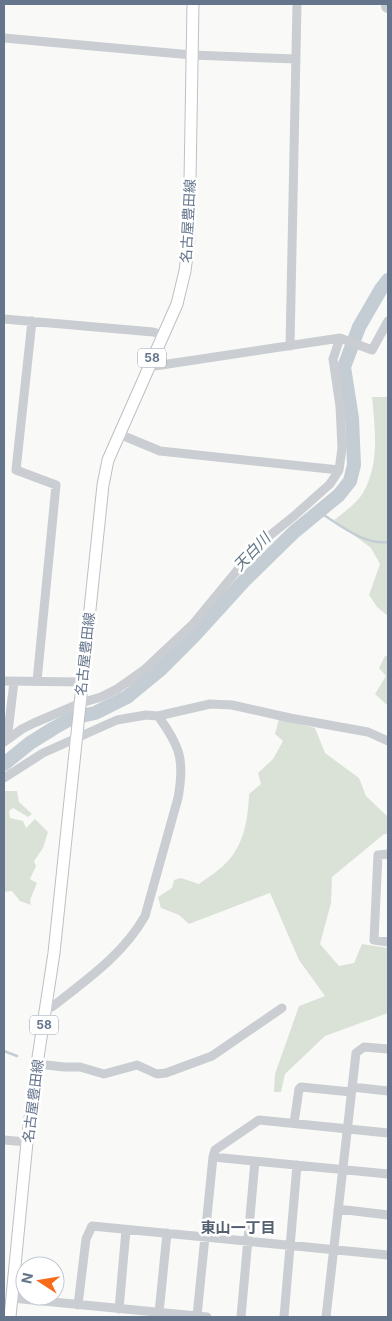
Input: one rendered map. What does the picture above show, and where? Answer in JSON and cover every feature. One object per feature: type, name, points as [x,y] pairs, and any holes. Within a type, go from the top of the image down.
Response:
[{"type":"main road","name":"名古屋豊田線","points":[[10,1317],[27,1142],[55,943],[103,485],[108,460],[176,304],[185,271],[189,239],[194,4]]},
{"type":"street","points":[[290,346],[297,4]]},
{"type":"street","points":[[4,38],[192,55],[296,59]]},
{"type":"street","points":[[4,319],[153,332],[163,335]]},
{"type":"street","points":[[32,321],[16,470],[56,484],[37,681]]},
{"type":"street","points":[[148,367],[340,338],[372,350],[385,333],[388,321]]},
{"type":"street","points":[[5,741],[34,722],[101,697],[117,689],[144,670],[193,624],[258,545],[330,484],[339,470],[342,437],[340,406],[333,359],[340,338]]},
{"type":"street","points":[[119,434],[160,451],[339,470]]},
{"type":"street","points":[[4,681],[82,682]]},
{"type":"street","points":[[5,741],[14,682]]},
{"type":"street","points":[[4,778],[43,753],[77,735],[117,720],[146,715],[158,716],[210,704],[221,704],[368,732],[388,742]]},
{"type":"street","points":[[46,1008],[52,1008],[106,965],[136,932],[145,916],[182,779],[178,748],[172,735],[158,716]]},
{"type":"street","points":[[388,854],[378,855],[374,940],[388,942]]},
{"type":"street","points":[[37,1064],[80,1067],[104,1074],[137,1065],[154,1074],[166,1073],[212,1056],[282,1008]]},
{"type":"street","points":[[326,1317],[356,1053],[364,1047],[388,1050]]},
{"type":"street","points":[[294,1123],[299,1089],[301,1087],[388,1091]]},
{"type":"street","points":[[12,1298],[202,1317],[205,1236],[215,1150],[259,1120],[388,1132]]},
{"type":"street","points":[[4,1140],[27,1142]]},
{"type":"street","points":[[213,1157],[388,1174]]},
{"type":"street","points":[[241,1317],[254,1161]]},
{"type":"street","points":[[284,1317],[297,1165]]},
{"type":"street","points":[[338,1209],[388,1215]]},
{"type":"street","points":[[78,1305],[86,1239],[92,1226],[388,1255]]},
{"type":"street","points":[[119,1309],[126,1230]]},
{"type":"street","points":[[158,1313],[167,1233]]},
{"type":"shaded area","points":[[372,397],[388,397],[388,616],[377,607],[369,595],[380,564],[371,548],[334,520],[357,501],[363,493],[372,470],[375,446]]},
{"type":"shaded area","points":[[385,656],[388,656],[388,706],[375,694],[386,676],[379,668]]},
{"type":"shaded area","points":[[279,719],[315,728],[325,753],[359,778],[366,796],[388,817],[388,834],[384,834],[332,877],[331,903],[320,944],[339,966],[354,963],[362,944],[388,948],[388,1013],[325,1036],[285,1074],[281,1092],[274,1092],[275,1074],[299,1006],[325,996],[299,960],[270,893],[189,924],[179,915],[161,908],[158,897],[172,888],[174,880],[181,878],[199,884],[231,858],[244,832],[249,794],[261,784],[258,773],[273,759],[283,741],[275,734]]},
{"type":"shaded area","points":[[4,791],[17,791],[19,802],[32,814],[28,817],[13,808],[9,811],[10,818],[23,821],[26,828],[35,819],[48,832],[43,848],[34,861],[36,866],[30,879],[37,883],[30,900],[31,905],[20,901],[12,891],[4,892]]},
{"type":"waterway","name":"天白川","points":[[4,764],[30,743],[72,718],[95,713],[127,697],[161,669],[244,581],[294,532],[339,495],[350,481],[354,465],[352,418],[344,367],[359,327],[388,280]]},
{"type":"waterway","points":[[319,512],[360,537],[379,542],[388,542]]},
{"type":"waterway","points":[[4,1051],[17,1056]]},
{"type":"district","name":"東山一丁目","points":[[238,1228]]}]
